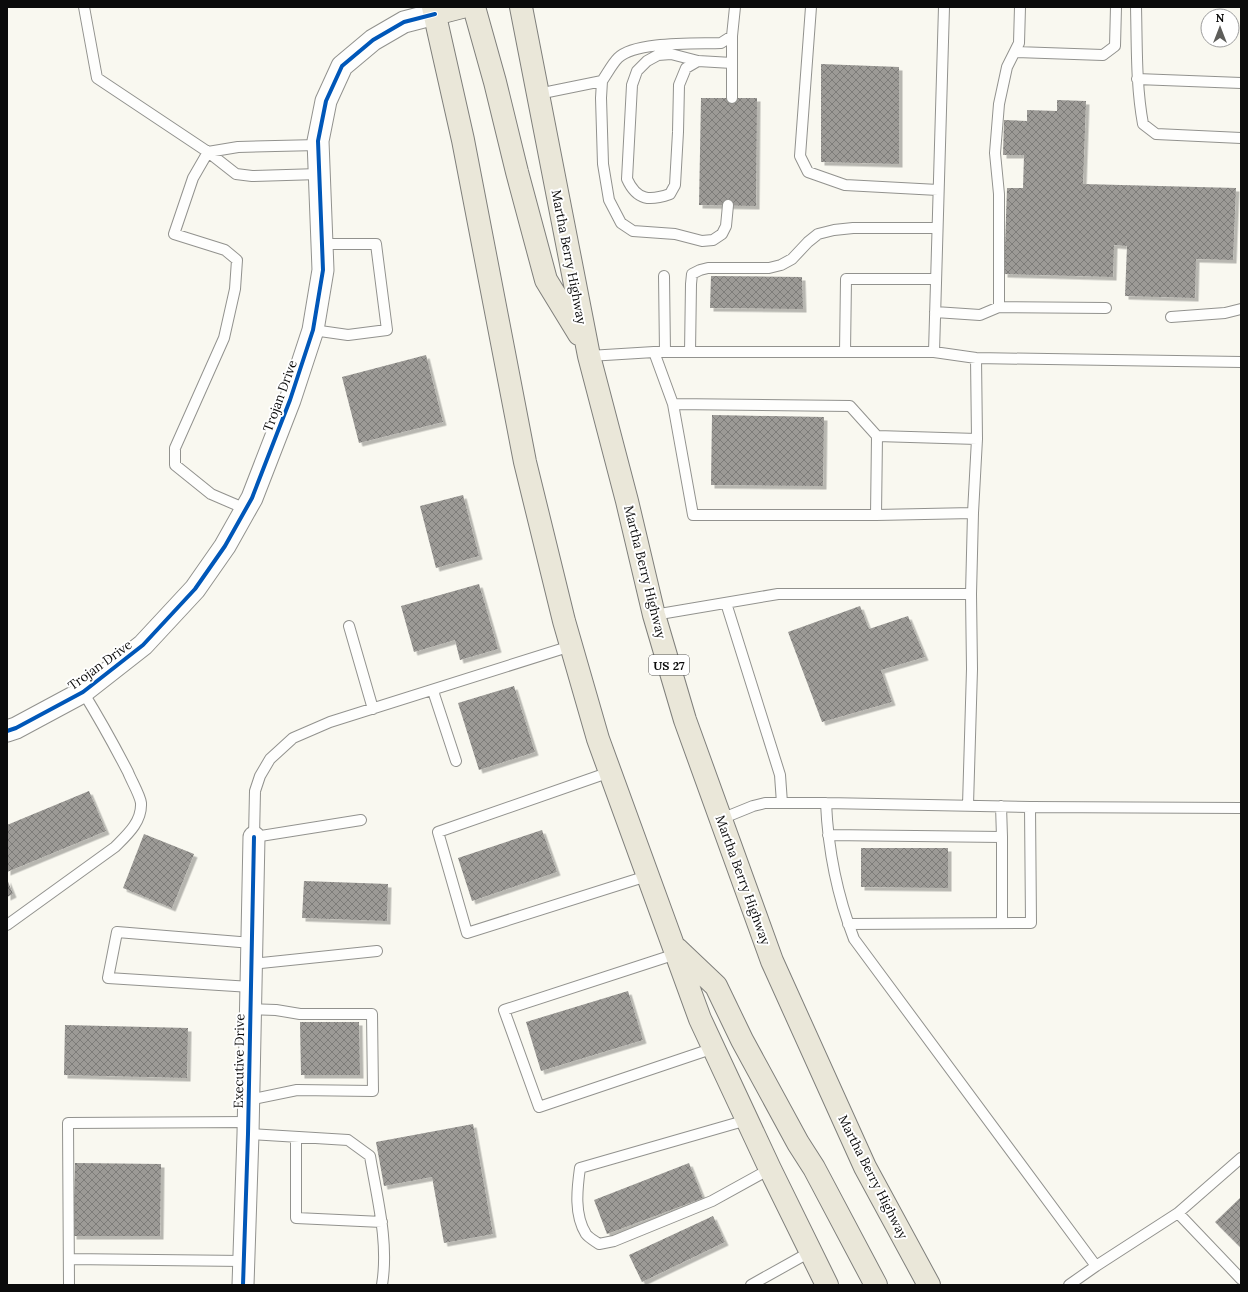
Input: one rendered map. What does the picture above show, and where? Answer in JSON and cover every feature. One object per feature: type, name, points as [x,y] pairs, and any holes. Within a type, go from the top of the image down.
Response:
[{"type":"main road","points":[[462,7],[434,10],[463,140],[525,462],[572,646],[598,739],[700,1019],[770,1170],[827,1285]]},
{"type":"main road","points":[[474,7],[546,280],[588,351]]},
{"type":"main road","name":"Martha Berry Highway","points":[[521,7],[588,351],[628,501],[654,615],[685,720],[772,961],[865,1167],[929,1285]]},
{"type":"main road","points":[[675,950],[716,986],[742,1040],[798,1143],[814,1168],[876,1285]]},
{"type":"street","name":"Trojan Drive","points":[[7,732],[83,692],[143,646],[195,588],[225,546],[252,498],[290,400],[313,330],[323,270],[318,145],[326,101],[342,66],[373,40],[404,22],[434,10]]},
{"type":"street","name":"Executive Drive","points":[[243,1285],[254,837]]},
{"type":"lane","points":[[84,7],[97,78],[208,152],[236,174],[252,176],[319,174]]},
{"type":"lane","points":[[732,98],[732,36],[734,7]]},
{"type":"lane","points":[[811,7],[800,156],[808,172],[845,185],[938,190]]},
{"type":"lane","points":[[934,352],[944,7]]},
{"type":"lane","points":[[998,307],[998,194],[995,153],[998,104],[1006,67],[1019,43],[1020,7]]},
{"type":"lane","points":[[1014,52],[1103,55],[1115,46],[1116,7]]},
{"type":"lane","points":[[1136,7],[1137,79],[1139,105],[1143,124],[1156,134],[1241,138]]},
{"type":"lane","points":[[728,205],[726,226],[722,234],[713,240],[702,241],[675,234],[633,231],[621,223],[609,200],[604,164],[601,98],[602,81],[618,58],[630,51],[648,46],[721,43],[732,36]]},
{"type":"lane","points":[[698,61],[686,68],[679,85],[675,185],[670,194],[660,198],[639,196],[631,188],[627,179],[632,85],[637,71],[647,61],[658,55],[672,54],[698,61],[732,63]]},
{"type":"lane","points":[[1137,79],[1241,83]]},
{"type":"lane","points":[[538,94],[602,81]]},
{"type":"lane","points":[[208,152],[238,147],[318,145]]},
{"type":"lane","points":[[208,152],[193,178],[174,234],[225,250],[237,260],[235,289],[224,338],[201,393],[175,448],[175,465],[211,494],[246,510]]},
{"type":"lane","points":[[690,352],[692,274],[708,268],[769,268],[781,265],[792,259],[818,234],[834,230],[853,228],[937,228]]},
{"type":"lane","points":[[313,330],[348,335],[387,330],[376,244],[322,244]]},
{"type":"lane","points":[[664,276],[665,352]]},
{"type":"lane","points":[[845,352],[846,279],[936,279]]},
{"type":"lane","points":[[935,312],[980,315],[998,307],[1106,308]]},
{"type":"lane","points":[[1171,316],[1226,314],[1241,309]]},
{"type":"lane","points":[[588,351],[934,352],[976,358],[1241,362]]},
{"type":"lane","points":[[654,352],[673,404],[693,515],[876,515],[973,513]]},
{"type":"lane","points":[[968,805],[972,669],[971,594],[977,439],[976,358]]},
{"type":"lane","points":[[673,404],[850,406],[877,436],[876,515]]},
{"type":"lane","points":[[877,436],[977,439]]},
{"type":"lane","points":[[654,615],[778,594],[971,594]]},
{"type":"lane","points":[[726,603],[780,775],[782,803]]},
{"type":"lane","points":[[349,626],[373,709]]},
{"type":"lane","points":[[361,820],[254,837],[255,792],[260,776],[270,759],[293,738],[330,722],[572,646]]},
{"type":"lane","points":[[432,691],[456,761]]},
{"type":"lane","points":[[7,925],[115,847],[131,831],[139,818],[141,803],[132,781],[107,733],[83,692]]},
{"type":"lane","points":[[610,772],[438,832],[467,933],[648,876]]},
{"type":"lane","points":[[721,819],[753,806],[765,803],[1030,807],[1241,808]]},
{"type":"lane","points":[[826,803],[828,835],[840,897],[854,939],[1096,1266]]},
{"type":"lane","points":[[1001,806],[1002,923]]},
{"type":"lane","points":[[848,924],[1031,923],[1030,807]]},
{"type":"lane","points":[[828,835],[1002,837]]},
{"type":"lane","points":[[251,987],[108,978],[117,932],[252,943]]},
{"type":"lane","points":[[675,950],[504,1010],[539,1107],[714,1048]]},
{"type":"lane","points":[[251,964],[377,951]]},
{"type":"lane","points":[[248,1100],[297,1090],[373,1091],[372,1014],[300,1014],[276,1010],[250,1009]]},
{"type":"lane","points":[[747,1120],[580,1168],[577,1191],[580,1218],[587,1235],[599,1244],[614,1241],[712,1201],[770,1170]]},
{"type":"lane","points":[[69,1285],[68,1123],[248,1128],[296,1137],[348,1140],[370,1156],[382,1222],[384,1269],[382,1285]]},
{"type":"lane","points":[[296,1137],[296,1218],[382,1222]]},
{"type":"lane","points":[[1069,1285],[1178,1213],[1241,1158]]},
{"type":"lane","points":[[1178,1213],[1241,1279]]},
{"type":"lane","points":[[751,1285],[810,1252]]},
{"type":"lane","points":[[69,1259],[243,1261]]},
{"type":"building","points":[[821,64],[899,67],[899,164],[821,162]]},
{"type":"building","points":[[701,98],[757,98],[756,206],[699,205]]},
{"type":"building","points":[[1057,100],[1086,101],[1083,184],[1236,188],[1233,260],[1196,259],[1195,298],[1125,296],[1127,246],[1114,245],[1113,277],[1004,274],[1007,188],[1023,188],[1024,155],[1003,155],[1004,120],[1027,121],[1027,110],[1057,111]]},
{"type":"building","points":[[711,276],[802,277],[803,309],[710,308]]},
{"type":"building","points":[[426,355],[443,422],[359,443],[342,377]]},
{"type":"building","points":[[712,415],[824,417],[823,486],[711,485]]},
{"type":"building","points":[[463,495],[479,556],[436,568],[420,506]]},
{"type":"building","points":[[479,584],[498,649],[460,660],[455,640],[414,652],[401,606]]},
{"type":"building","points":[[860,606],[869,629],[908,616],[925,657],[881,670],[892,702],[822,722],[788,632]]},
{"type":"building","points":[[514,686],[535,752],[479,770],[458,703]]},
{"type":"building","points":[[89,791],[106,831],[7,872],[7,825]]},
{"type":"building","points":[[542,830],[557,872],[472,901],[458,858]]},
{"type":"building","points":[[144,834],[194,854],[172,908],[123,888]]},
{"type":"building","points":[[861,848],[948,848],[948,888],[861,887]]},
{"type":"building","points":[[7,879],[13,894],[7,897]]},
{"type":"building","points":[[304,881],[388,884],[387,921],[302,918]]},
{"type":"building","points":[[628,991],[643,1040],[541,1071],[526,1022]]},
{"type":"building","points":[[300,1022],[359,1022],[360,1075],[301,1075]]},
{"type":"building","points":[[65,1025],[188,1028],[187,1078],[64,1075]]},
{"type":"building","points":[[473,1124],[493,1234],[444,1243],[432,1177],[384,1186],[376,1142]]},
{"type":"building","points":[[75,1163],[161,1164],[160,1236],[73,1236]]},
{"type":"building","points":[[689,1163],[703,1198],[607,1234],[594,1200]]},
{"type":"building","points":[[1241,1197],[1241,1248],[1215,1222]]},
{"type":"building","points":[[713,1216],[725,1242],[642,1282],[629,1255]]},
{"type":"cycle path","points":[[7,731],[16,728],[83,692],[143,645],[195,589],[225,546],[252,498],[290,400],[313,330],[323,270],[318,141],[326,101],[342,66],[373,40],[404,22],[435,14]]},
{"type":"cycle path","points":[[243,1285],[248,1134],[254,837]]}]
